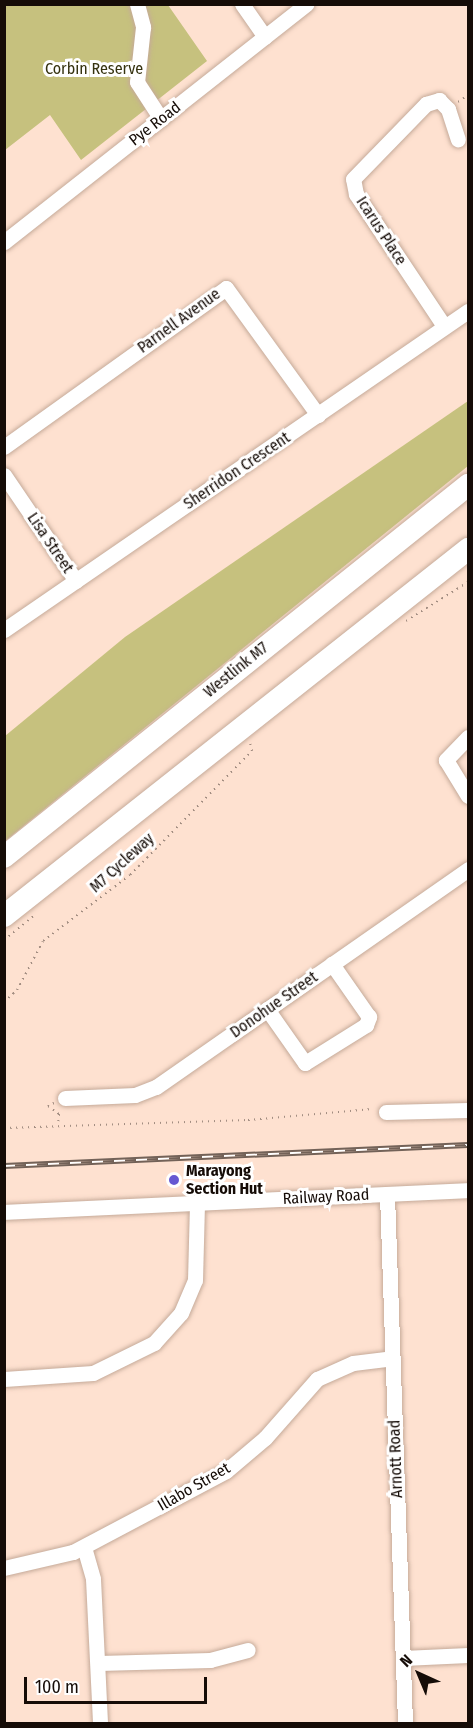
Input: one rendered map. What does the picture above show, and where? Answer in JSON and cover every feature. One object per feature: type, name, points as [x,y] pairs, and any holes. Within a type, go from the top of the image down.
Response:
[{"type":"highway","name":"Westlink M7","points":[[4,857],[468,484]]},
{"type":"highway","points":[[4,916],[468,549]]},
{"type":"street","points":[[137,4],[143,27],[137,82],[161,119]]},
{"type":"street","points":[[242,4],[265,37]]},
{"type":"street","name":"Pye Road","points":[[4,242],[306,4]]},
{"type":"street","name":"Icarus Place","points":[[444,326],[356,194],[353,179],[426,104],[439,100],[448,109],[458,139]]},
{"type":"street","name":"Parnell Avenue","points":[[4,447],[226,288],[318,415]]},
{"type":"street","name":"Sherridon Crescent","points":[[4,630],[468,311]]},
{"type":"street","name":"Lisa Street","points":[[4,475],[76,581]]},
{"type":"street","points":[[468,737],[446,760],[468,796]]},
{"type":"street","name":"Donohue Street","points":[[65,1098],[135,1095],[156,1087],[468,869]]},
{"type":"street","points":[[267,1009],[305,1063],[366,1025],[369,1017],[332,964]]},
{"type":"street","points":[[381,1110],[468,1110]]},
{"type":"street","name":"Railway Road","points":[[4,1212],[468,1190]]},
{"type":"street","name":"Arnott Road","points":[[387,1194],[405,1724]]},
{"type":"street","points":[[4,1379],[110,1368],[162,1336],[181,1313],[195,1280],[198,1203]]},
{"type":"street","name":"Illabo Street","points":[[4,1568],[49,1561],[84,1547],[226,1471],[334,1368],[392,1358]]},
{"type":"street","points":[[84,1547],[93,1579],[99,1663],[100,1724]]},
{"type":"street","points":[[99,1663],[210,1660],[248,1650]]},
{"type":"street","points":[[403,1658],[468,1655]]},
{"type":"path","name":"M7 Cycleway","points":[[4,1002],[43,940],[130,875],[252,751],[249,741]]},
{"type":"path","points":[[4,1128],[58,1124],[248,1120],[381,1110]]},
{"type":"green space","name":"Corbin Reserve","points":[[5,5],[168,5],[207,61],[81,160],[50,115],[5,150]]},
{"type":"green space","points":[[468,401],[468,466],[5,841],[5,736],[125,637]]},
{"type":"railway","points":[[4,1166],[468,1145]]},
{"type":"place","name":"Marayong Section Hut","points":[[174,1180]]}]
